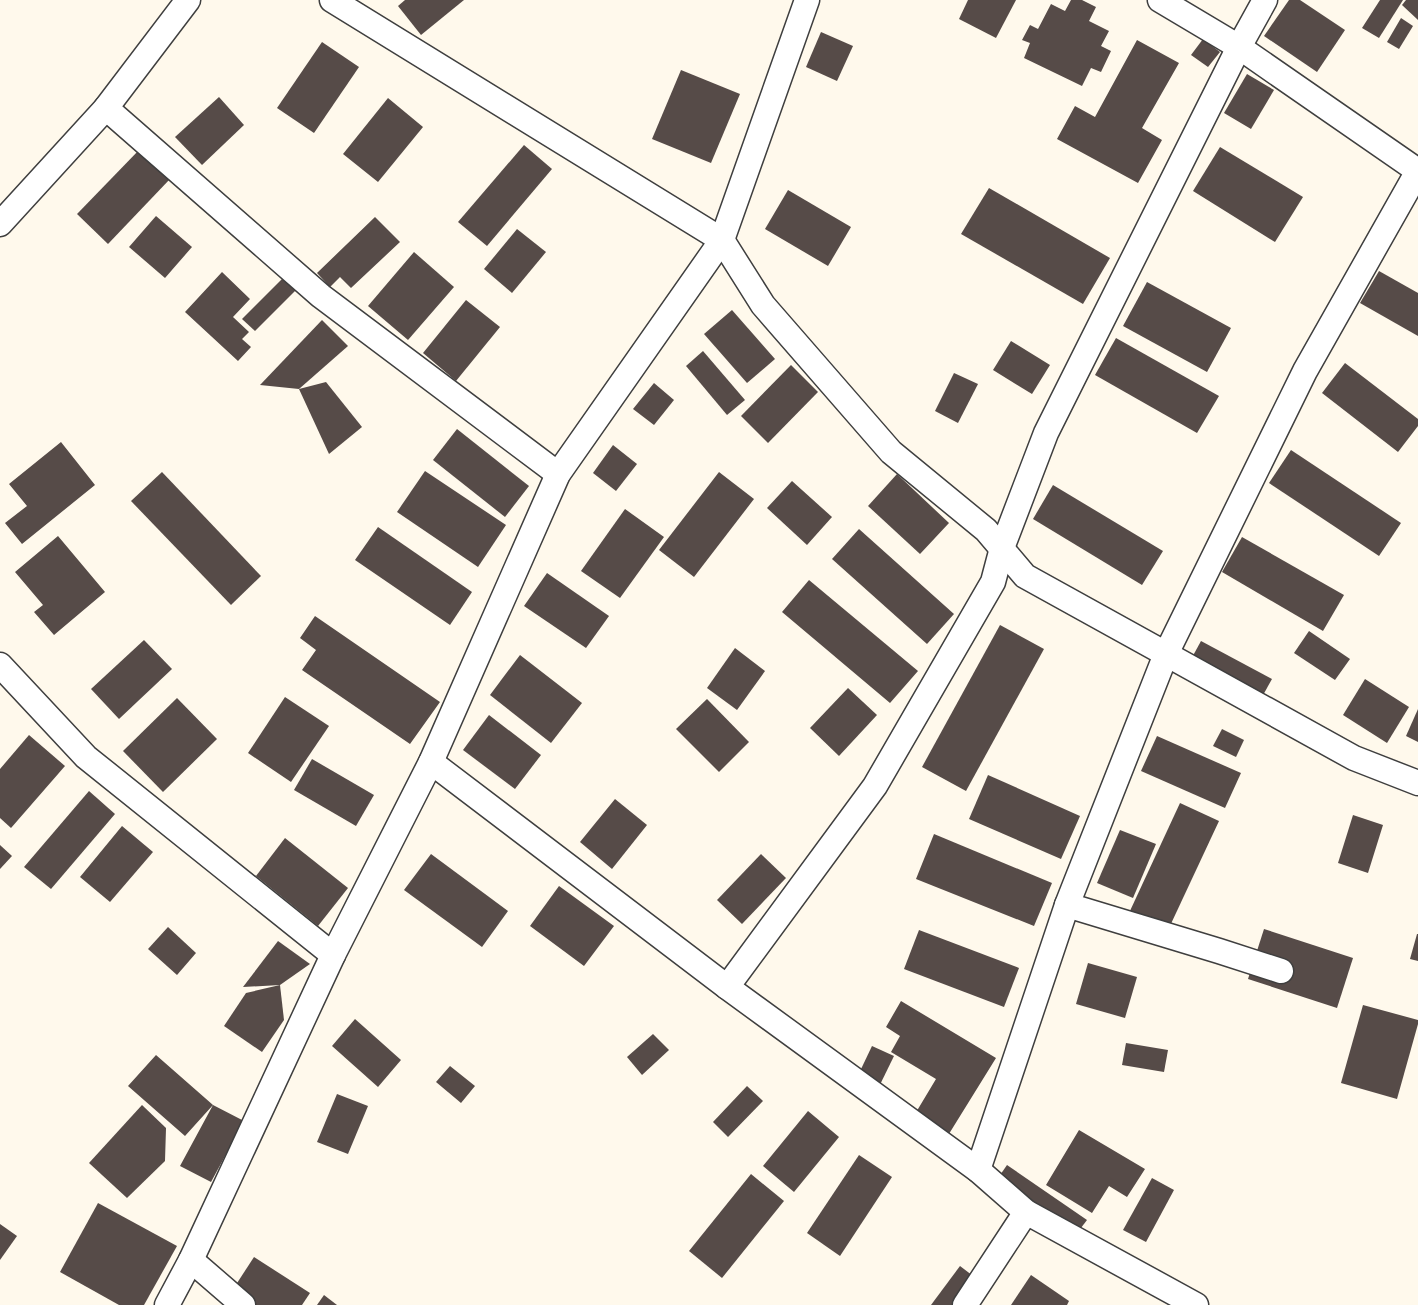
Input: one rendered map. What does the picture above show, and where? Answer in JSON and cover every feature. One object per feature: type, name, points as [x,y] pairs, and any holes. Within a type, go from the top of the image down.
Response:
[{"type":"street","points":[[0,224],[106,108],[188,0]]},
{"type":"street","points":[[332,0],[722,240],[763,305],[891,452],[986,530],[1025,576],[1354,758],[1418,783]]},
{"type":"street","points":[[167,1305],[191,1260],[333,955],[431,762],[558,474],[722,240],[807,0]]},
{"type":"street","points":[[978,1170],[1067,905],[1166,654],[1305,371],[1418,171],[1239,47],[1160,0]]},
{"type":"street","points":[[728,987],[875,786],[993,582],[1002,548],[1046,433],[1239,47],[1265,0]]},
{"type":"street","points":[[106,108],[321,296],[558,474]]},
{"type":"street","points":[[0,664],[86,757],[333,955]]},
{"type":"street","points":[[431,762],[728,987],[978,1170],[1026,1212],[1196,1305]]},
{"type":"street","points":[[1067,905],[1281,971]]},
{"type":"street","points":[[965,1305],[1026,1212]]},
{"type":"street","points":[[191,1260],[243,1305]]},
{"type":"building","points":[[405,0],[464,0],[421,35],[398,6]]},
{"type":"building","points":[[968,0],[1016,0],[996,38],[959,19]]},
{"type":"building","points":[[1071,0],[1082,0],[1096,7],[1089,21],[1109,31],[1101,46],[1111,51],[1101,72],[1091,68],[1082,86],[1024,58],[1030,43],[1022,40],[1030,25],[1038,29],[1051,4],[1065,11]]},
{"type":"building","points":[[1289,0],[1300,0],[1345,30],[1317,72],[1264,36]]},
{"type":"building","points":[[1380,0],[1403,0],[1379,38],[1362,28]]},
{"type":"building","points":[[1406,0],[1418,0],[1418,20],[1402,5]]},
{"type":"building","points":[[1401,18],[1413,26],[1399,49],[1387,42]]},
{"type":"building","points":[[821,32],[853,46],[837,81],[806,67]]},
{"type":"building","points":[[1203,39],[1220,52],[1208,67],[1191,55]]},
{"type":"building","points":[[1137,40],[1179,63],[1142,128],[1162,140],[1138,183],[1057,139],[1075,106],[1095,117]]},
{"type":"building","points":[[322,42],[359,67],[314,133],[277,108]]},
{"type":"building","points":[[681,70],[740,94],[711,163],[652,139]]},
{"type":"building","points":[[1247,74],[1274,90],[1251,129],[1224,113]]},
{"type":"building","points":[[219,97],[244,125],[202,165],[175,137]]},
{"type":"building","points":[[388,98],[423,127],[378,182],[343,154]]},
{"type":"building","points":[[524,145],[552,169],[487,246],[458,222]]},
{"type":"building","points":[[1220,147],[1303,197],[1275,242],[1193,191]]},
{"type":"building","points":[[140,149],[170,179],[108,244],[77,214]]},
{"type":"building","points":[[989,188],[1110,258],[1083,304],[961,234]]},
{"type":"building","points":[[788,190],[851,227],[828,266],[765,229]]},
{"type":"building","points":[[156,216],[192,247],[165,278],[129,247]]},
{"type":"building","points":[[375,217],[400,242],[351,288],[340,277],[330,287],[317,273]]},
{"type":"building","points":[[517,229],[546,252],[512,293],[484,269]]},
{"type":"building","points":[[414,252],[454,287],[408,340],[368,306]]},
{"type":"building","points":[[1379,271],[1418,293],[1418,336],[1360,303]]},
{"type":"building","points":[[222,272],[250,299],[233,317],[249,332],[242,339],[251,347],[238,361],[185,312]]},
{"type":"building","points":[[284,277],[297,289],[255,331],[242,319]]},
{"type":"building","points":[[1147,282],[1231,328],[1207,372],[1123,326]]},
{"type":"building","points":[[466,300],[500,327],[456,381],[423,353]]},
{"type":"building","points":[[732,310],[775,359],[747,383],[704,334]]},
{"type":"building","points":[[322,320],[348,346],[299,389],[260,385]]},
{"type":"building","points":[[1116,338],[1219,396],[1197,433],[1095,375]]},
{"type":"building","points":[[1011,341],[1050,365],[1032,394],[993,370]]},
{"type":"building","points":[[703,351],[745,400],[727,415],[686,366]]},
{"type":"building","points":[[1345,363],[1418,419],[1418,426],[1398,452],[1322,393]]},
{"type":"building","points":[[791,365],[818,392],[768,443],[741,416]]},
{"type":"building","points":[[954,373],[978,384],[958,423],[935,411]]},
{"type":"building","points":[[326,382],[362,427],[329,454],[299,389]]},
{"type":"building","points":[[654,383],[674,400],[654,425],[633,409]]},
{"type":"building","points":[[457,429],[529,486],[505,517],[433,460]]},
{"type":"building","points":[[61,442],[95,485],[22,544],[5,523],[27,506],[9,484]]},
{"type":"building","points":[[613,445],[637,464],[616,491],[593,473]]},
{"type":"building","points":[[1291,450],[1401,523],[1379,556],[1269,483]]},
{"type":"building","points":[[425,471],[506,525],[478,567],[397,512]]},
{"type":"building","points":[[162,472],[261,576],[231,605],[131,501]]},
{"type":"building","points":[[719,472],[754,499],[694,577],[659,550]]},
{"type":"building","points":[[897,474],[949,523],[920,554],[868,506]]},
{"type":"building","points":[[792,481],[832,517],[807,545],[767,508]]},
{"type":"building","points":[[1053,485],[1163,551],[1142,585],[1033,519]]},
{"type":"building","points":[[625,509],[664,537],[620,598],[581,571]]},
{"type":"building","points":[[378,527],[472,592],[450,625],[355,560]]},
{"type":"building","points":[[859,529],[954,614],[927,644],[832,559]]},
{"type":"building","points":[[58,536],[105,592],[54,635],[34,612],[43,605],[15,572]]},
{"type":"building","points":[[1242,537],[1344,595],[1323,631],[1222,572]]},
{"type":"building","points":[[547,573],[609,616],[586,648],[524,606]]},
{"type":"building","points":[[809,580],[918,671],[890,703],[782,612]]},
{"type":"building","points":[[315,616],[440,702],[410,744],[302,670],[316,650],[300,638]]},
{"type":"building","points":[[1000,625],[1044,649],[966,791],[922,767]]},
{"type":"building","points":[[1309,631],[1350,659],[1335,680],[1294,653]]},
{"type":"building","points":[[144,640],[172,669],[119,719],[91,689]]},
{"type":"building","points":[[1201,641],[1272,679],[1253,713],[1183,674]]},
{"type":"building","points":[[735,648],[765,671],[737,710],[707,688]]},
{"type":"building","points":[[520,655],[582,703],[551,743],[490,695]]},
{"type":"building","points":[[1365,679],[1409,707],[1387,743],[1343,715]]},
{"type":"building","points":[[848,688],[877,715],[839,756],[810,728]]},
{"type":"building","points":[[285,697],[329,726],[291,782],[248,753]]},
{"type":"building","points":[[177,698],[217,739],[163,792],[123,751]]},
{"type":"building","points":[[707,699],[749,742],[719,772],[676,729]]},
{"type":"building","points":[[1418,709],[1418,742],[1406,736]]},
{"type":"building","points":[[489,715],[541,755],[515,789],[463,750]]},
{"type":"building","points":[[1222,729],[1244,740],[1236,757],[1213,746]]},
{"type":"building","points":[[29,735],[65,766],[11,828],[0,818],[0,769]]},
{"type":"building","points":[[1157,736],[1241,773],[1225,808],[1141,771]]},
{"type":"building","points":[[312,759],[374,795],[356,826],[294,790]]},
{"type":"building","points":[[988,775],[1080,816],[1061,859],[969,819]]},
{"type":"building","points":[[89,791],[115,814],[51,889],[24,867]]},
{"type":"building","points":[[615,799],[647,825],[612,869],[580,842]]},
{"type":"building","points":[[1180,803],[1219,821],[1162,943],[1123,926]]},
{"type":"building","points":[[1353,815],[1383,825],[1368,873],[1338,863]]},
{"type":"building","points":[[122,826],[153,852],[110,902],[80,877]]},
{"type":"building","points":[[1120,830],[1156,844],[1133,898],[1097,883]]},
{"type":"building","points":[[934,834],[1052,883],[1034,926],[916,879]]},
{"type":"building","points":[[285,838],[348,888],[318,926],[256,876]]},
{"type":"building","points":[[0,845],[12,856],[0,869]]},
{"type":"building","points":[[431,854],[508,911],[482,947],[404,890]]},
{"type":"building","points":[[761,854],[786,878],[742,924],[717,900]]},
{"type":"building","points":[[559,886],[614,926],[584,966],[530,926]]},
{"type":"building","points":[[168,927],[196,953],[177,975],[148,949]]},
{"type":"building","points":[[1264,929],[1353,958],[1337,1008],[1248,979]]},
{"type":"building","points":[[919,930],[1019,968],[1004,1007],[904,969]]},
{"type":"building","points":[[1418,934],[1418,961],[1410,959]]},
{"type":"building","points":[[278,941],[310,964],[280,985],[243,987]]},
{"type":"building","points":[[1088,963],[1137,977],[1125,1018],[1076,1004]]},
{"type":"building","points":[[280,985],[284,1020],[262,1052],[224,1026],[246,993]]},
{"type":"building","points":[[901,1001],[996,1058],[939,1150],[906,1129],[936,1079],[891,1052],[900,1036],[886,1027]]},
{"type":"building","points":[[1363,1005],[1418,1020],[1397,1099],[1341,1083]]},
{"type":"building","points":[[355,1019],[401,1060],[378,1087],[332,1046]]},
{"type":"building","points":[[653,1034],[669,1050],[642,1075],[627,1057]]},
{"type":"building","points":[[1126,1043],[1168,1050],[1164,1072],[1122,1065]]},
{"type":"building","points":[[872,1046],[894,1056],[873,1099],[852,1088]]},
{"type":"building","points":[[156,1055],[213,1105],[185,1136],[128,1086]]},
{"type":"building","points":[[450,1066],[475,1086],[461,1103],[436,1082]]},
{"type":"building","points":[[747,1086],[763,1101],[728,1137],[713,1122]]},
{"type":"building","points":[[337,1094],[368,1106],[348,1154],[317,1142]]},
{"type":"building","points":[[142,1105],[166,1128],[165,1161],[127,1198],[89,1163]]},
{"type":"building","points":[[213,1105],[244,1121],[211,1182],[180,1166]]},
{"type":"building","points":[[808,1111],[839,1137],[794,1192],[763,1166]]},
{"type":"building","points":[[1079,1130],[1145,1169],[1127,1197],[1109,1186],[1092,1213],[1046,1185]]},
{"type":"building","points":[[859,1155],[892,1177],[840,1256],[807,1233]]},
{"type":"building","points":[[1007,1165],[1087,1220],[1068,1245],[989,1191]]},
{"type":"building","points":[[751,1174],[784,1201],[722,1278],[689,1251]]},
{"type":"building","points":[[1152,1178],[1174,1190],[1146,1242],[1123,1230]]},
{"type":"building","points":[[98,1203],[177,1246],[144,1305],[119,1305],[60,1272]]},
{"type":"building","points":[[0,1224],[17,1236],[0,1260]]},
{"type":"building","points":[[254,1257],[310,1293],[302,1305],[233,1305],[226,1300]]},
{"type":"building","points":[[960,1266],[981,1282],[964,1305],[931,1305]]},
{"type":"building","points":[[1031,1275],[1069,1301],[1067,1305],[1011,1305]]},
{"type":"building","points":[[324,1295],[337,1305],[317,1305]]}]
